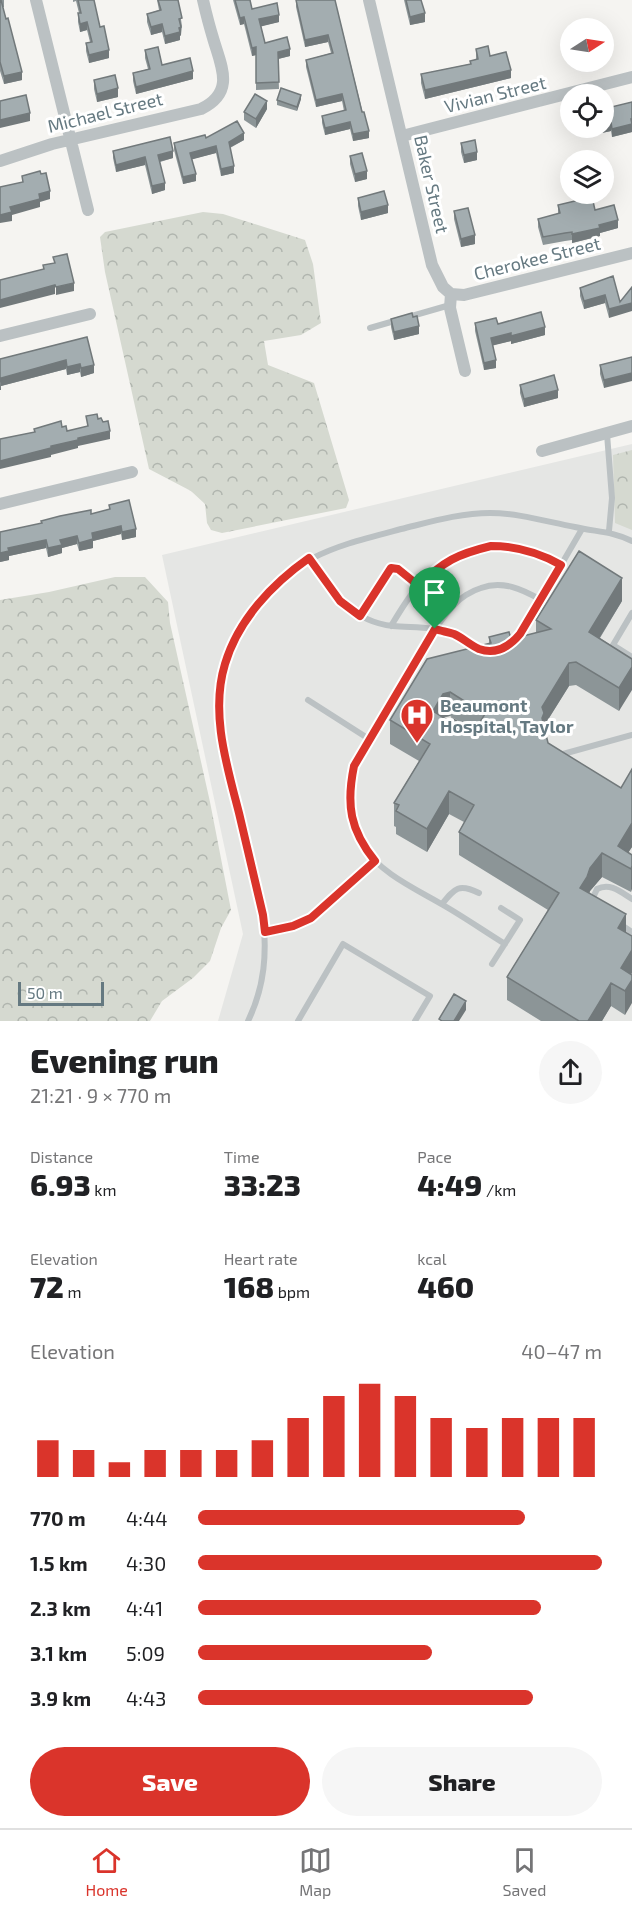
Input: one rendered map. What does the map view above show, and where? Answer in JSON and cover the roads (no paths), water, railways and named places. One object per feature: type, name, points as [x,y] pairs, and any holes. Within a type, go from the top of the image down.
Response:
[{"type":"street","points":[[36,0],[88,210]]},
{"type":"street","name":"Michael Street","points":[[0,161],[29,150],[201,109],[209,105],[217,97],[223,85],[223,70],[203,0]]},
{"type":"street","name":"Baker Street","points":[[369,0],[432,266],[451,300],[465,371]]},
{"type":"street","name":"Vivian Street","points":[[402,135],[632,77]]},
{"type":"street","name":"Cherokee Street","points":[[451,300],[632,253]]},
{"type":"street","points":[[0,336],[90,314]]},
{"type":"street","points":[[542,451],[632,426]]},
{"type":"street","points":[[0,504],[132,472]]},
{"type":"lane","points":[[370,328],[451,300]]},
{"type":"lane","points":[[607,433],[612,489],[609,531]]},
{"type":"lane","points":[[248,1021],[259,995],[264,973],[265,932],[263,915],[224,752],[220,719],[221,689],[225,664],[241,631],[263,597],[286,574],[309,558],[339,546],[440,519],[472,514],[491,513],[517,516],[582,529],[609,531],[632,541]]},
{"type":"lane","points":[[509,645],[520,634],[582,529]]},
{"type":"lane","points":[[391,626],[404,604],[419,586],[436,568],[451,559],[491,546],[510,546],[530,550],[561,565]]},
{"type":"lane","points":[[309,558],[340,601],[360,616],[391,626],[435,629],[453,634],[479,649],[492,650]]},
{"type":"lane","points":[[360,616],[391,568],[398,569],[419,586]]},
{"type":"lane","points":[[505,944],[375,861],[363,845],[354,826],[350,806],[350,785],[354,766],[369,739],[435,629],[455,603],[482,587],[498,585],[514,587],[541,600]]},
{"type":"lane","points":[[632,613],[613,645],[632,657]]},
{"type":"lane","points":[[308,700],[369,739]]},
{"type":"lane","points":[[563,754],[632,735]]},
{"type":"lane","points":[[265,932],[293,926],[311,918],[375,861]]},
{"type":"lane","points":[[442,904],[452,891],[459,887],[467,887],[478,893]]},
{"type":"lane","points":[[594,908],[591,899],[600,887],[616,889],[632,899]]},
{"type":"lane","points":[[492,964],[519,920],[501,908]]},
{"type":"lane","points":[[613,920],[632,932]]},
{"type":"lane","points":[[298,1021],[343,944],[430,996],[415,1021]]},
{"type":"place","name":"Beaumont Hospital, Taylor","points":[[417,744]]}]
